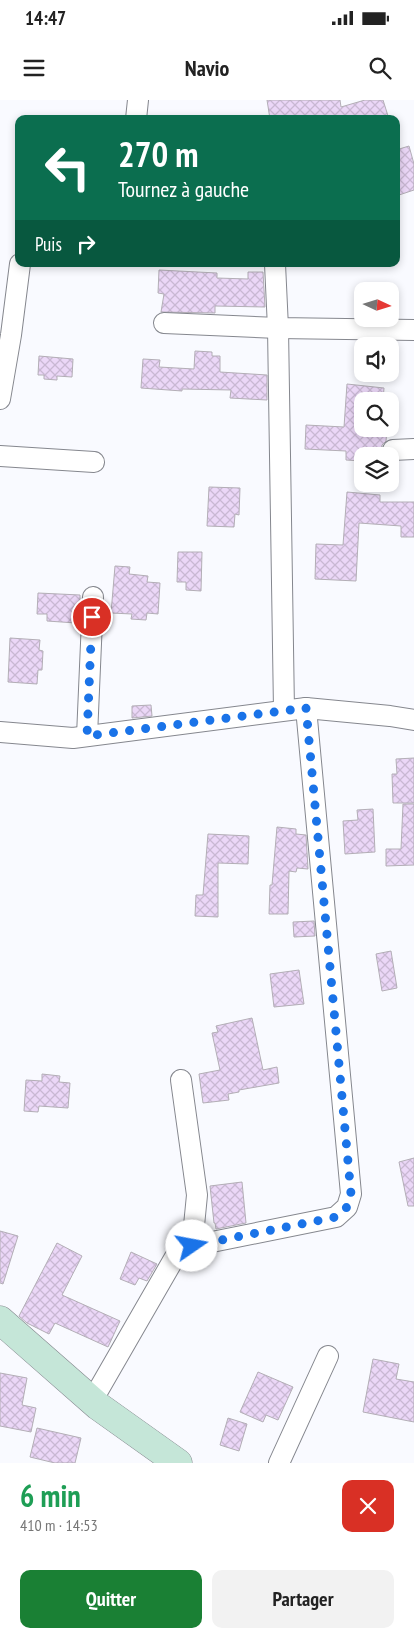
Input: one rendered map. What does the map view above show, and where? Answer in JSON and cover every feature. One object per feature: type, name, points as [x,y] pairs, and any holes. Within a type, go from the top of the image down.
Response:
[{"type":"street","points":[[136,115],[138,100]]},
{"type":"street","points":[[0,399],[6,334],[19,267]]},
{"type":"street","points":[[275,267],[278,328],[284,710]]},
{"type":"street","points":[[164,323],[278,328],[414,330]]},
{"type":"street","points":[[399,450],[414,449]]},
{"type":"street","points":[[0,456],[94,462]]},
{"type":"street","points":[[87,736],[93,597]]},
{"type":"street","points":[[92,1401],[175,1257],[192,1246],[336,1217],[347,1207],[351,1194],[306,708]]},
{"type":"street","points":[[0,732],[73,738],[306,708],[414,720]]},
{"type":"street","points":[[181,1080],[197,1195],[192,1246]]},
{"type":"street","points":[[0,1320],[92,1401],[178,1463]]},
{"type":"street","points":[[278,1463],[328,1356]]},
{"type":"building","points":[[267,100],[340,100],[341,107],[365,100],[383,100],[388,115],[269,115]]},
{"type":"building","points":[[409,146],[414,164],[414,190],[400,195],[400,149]]},
{"type":"building","points":[[159,270],[217,273],[217,278],[248,279],[248,272],[263,272],[265,307],[215,306],[215,313],[161,312],[164,294],[158,293]]},
{"type":"building","points":[[195,351],[212,352],[212,356],[220,356],[220,372],[267,375],[267,400],[230,398],[231,390],[182,389],[182,391],[141,388],[143,359],[160,360],[159,367],[194,369]]},
{"type":"building","points":[[39,356],[73,359],[72,377],[57,376],[57,380],[44,379],[44,375],[38,375]]},
{"type":"building","points":[[347,384],[384,388],[384,392],[354,392],[354,437],[386,437],[382,447],[354,447],[354,460],[346,460],[346,451],[305,449],[306,425],[344,427]]},
{"type":"building","points":[[209,487],[240,488],[239,515],[235,514],[234,527],[207,526]]},
{"type":"building","points":[[347,492],[380,495],[380,502],[414,502],[414,537],[401,537],[401,526],[359,523],[356,581],[315,579],[316,544],[343,545]]},
{"type":"building","points":[[178,552],[202,552],[201,591],[186,590],[186,582],[177,582]]},
{"type":"building","points":[[115,566],[130,567],[129,574],[148,576],[147,582],[160,583],[158,614],[147,613],[146,620],[131,619],[132,614],[111,613]]},
{"type":"building","points":[[38,593],[80,595],[80,619],[76,619],[76,623],[47,621],[47,614],[37,614]]},
{"type":"building","points":[[10,638],[40,640],[39,650],[43,651],[42,670],[38,670],[37,684],[8,682]]},
{"type":"building","points":[[151,705],[152,716],[132,718],[132,706]]},
{"type":"building","points":[[414,758],[414,803],[393,803],[392,774],[397,774],[396,759]]},
{"type":"building","points":[[403,804],[414,804],[414,865],[386,866],[386,849],[401,849]]},
{"type":"building","points":[[373,809],[375,852],[345,854],[343,821],[358,820],[357,810]]},
{"type":"building","points":[[277,827],[296,829],[296,834],[306,835],[308,869],[297,868],[296,872],[289,871],[288,914],[269,914],[270,885],[272,885]]},
{"type":"building","points":[[208,834],[249,836],[248,864],[218,863],[218,917],[195,916],[196,895],[203,895]]},
{"type":"building","points":[[314,921],[315,936],[294,937],[293,922]]},
{"type":"building","points":[[391,951],[397,988],[382,991],[376,954]]},
{"type":"building","points":[[299,970],[304,1004],[274,1007],[270,974]]},
{"type":"building","points":[[252,1018],[263,1070],[277,1067],[279,1083],[239,1090],[239,1092],[228,1094],[229,1100],[203,1103],[199,1074],[220,1070],[212,1033],[218,1032],[216,1026]]},
{"type":"building","points":[[42,1074],[60,1076],[59,1082],[70,1083],[68,1108],[39,1106],[38,1112],[24,1111],[26,1080],[42,1081]]},
{"type":"building","points":[[414,1158],[414,1206],[408,1206],[399,1162]]},
{"type":"building","points":[[242,1182],[246,1223],[216,1229],[210,1186]]},
{"type":"building","points":[[0,1231],[18,1236],[3,1284],[0,1283]]},
{"type":"building","points":[[57,1243],[82,1256],[62,1295],[120,1321],[108,1347],[55,1323],[49,1334],[27,1323],[19,1316]]},
{"type":"building","points":[[131,1252],[157,1264],[147,1281],[139,1278],[135,1285],[120,1279]]},
{"type":"building","points":[[373,1359],[399,1364],[396,1379],[414,1382],[414,1422],[363,1412]]},
{"type":"building","points":[[258,1372],[293,1387],[278,1420],[266,1415],[263,1422],[240,1412]]},
{"type":"building","points":[[0,1373],[27,1378],[22,1405],[36,1408],[31,1432],[0,1426]]},
{"type":"building","points":[[228,1418],[247,1424],[239,1451],[220,1445]]},
{"type":"building","points":[[37,1428],[81,1438],[75,1463],[55,1463],[30,1457]]},
{"type":"route","points":[[92,617],[87,736],[306,708],[351,1194],[347,1207],[336,1217],[192,1246]]}]
